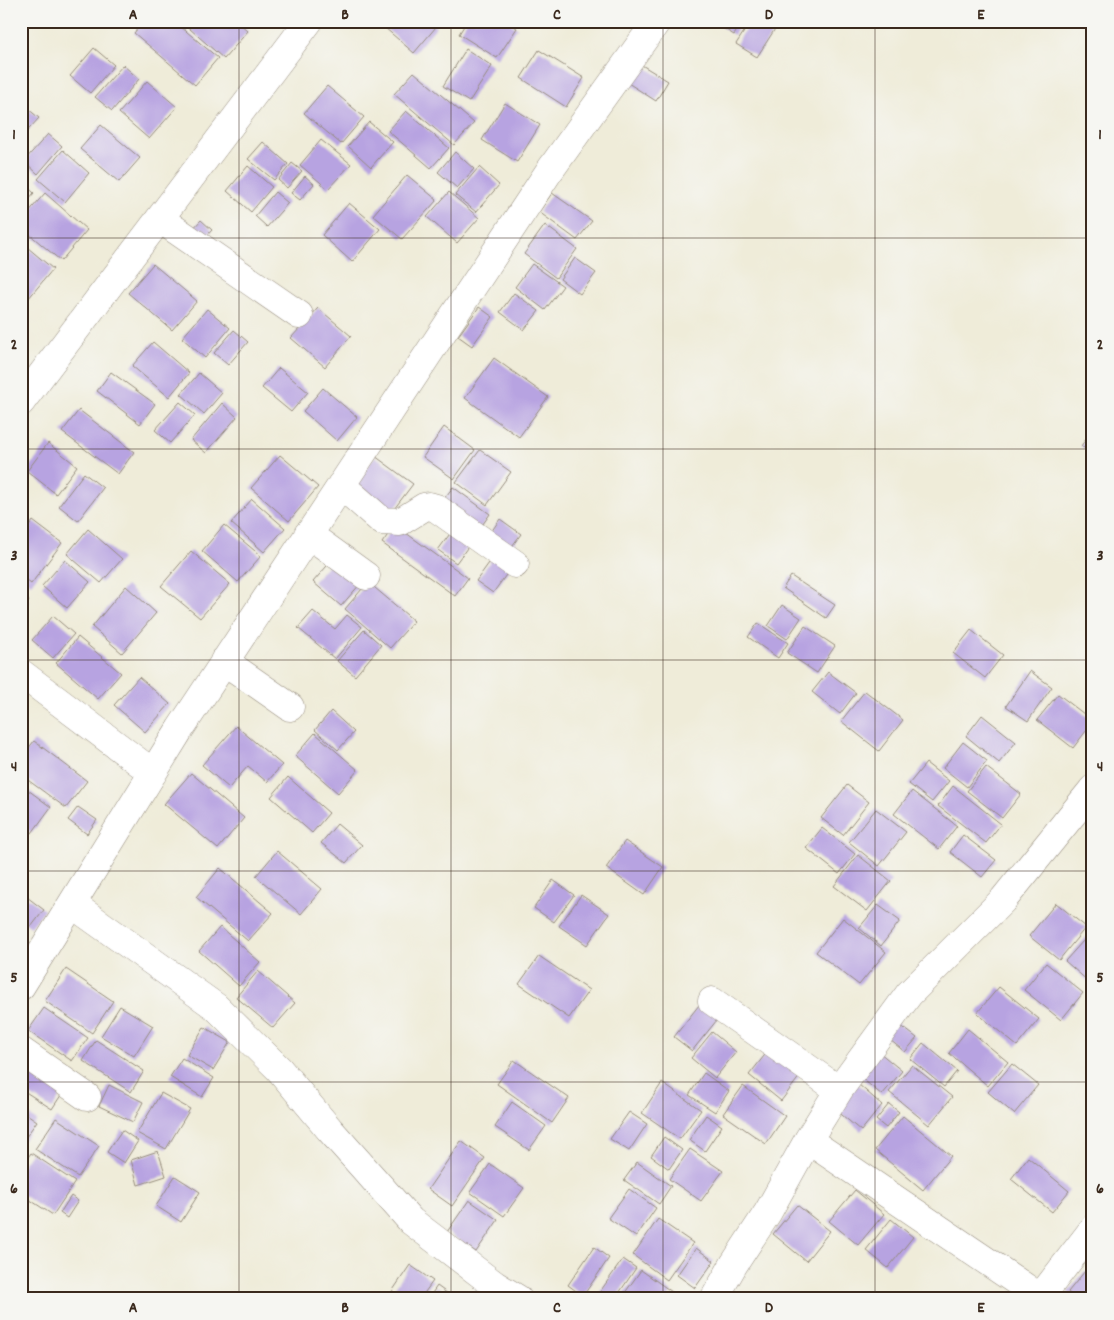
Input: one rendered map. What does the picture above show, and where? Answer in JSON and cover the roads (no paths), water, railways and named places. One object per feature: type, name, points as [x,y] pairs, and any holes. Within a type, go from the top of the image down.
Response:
[{"type":"street","points":[[21,402],[309,21]]},
{"type":"street","points":[[21,986],[152,773],[224,661],[548,173],[657,21]]},
{"type":"street","points":[[160,220],[299,315]]},
{"type":"street","points":[[341,486],[382,521],[400,522],[424,507],[436,508],[515,564]]},
{"type":"street","points":[[308,534],[366,576]]},
{"type":"street","points":[[224,661],[290,707]]},
{"type":"street","points":[[21,673],[152,773]]},
{"type":"street","points":[[714,1299],[768,1212],[808,1140],[839,1090],[909,994],[1002,900],[1093,789]]},
{"type":"street","points":[[72,904],[216,1007],[279,1069],[411,1221],[495,1285],[518,1299]]},
{"type":"street","points":[[712,1001],[839,1090]]},
{"type":"street","points":[[21,1051],[88,1097]]},
{"type":"street","points":[[808,1140],[1040,1299],[1093,1229]]}]
